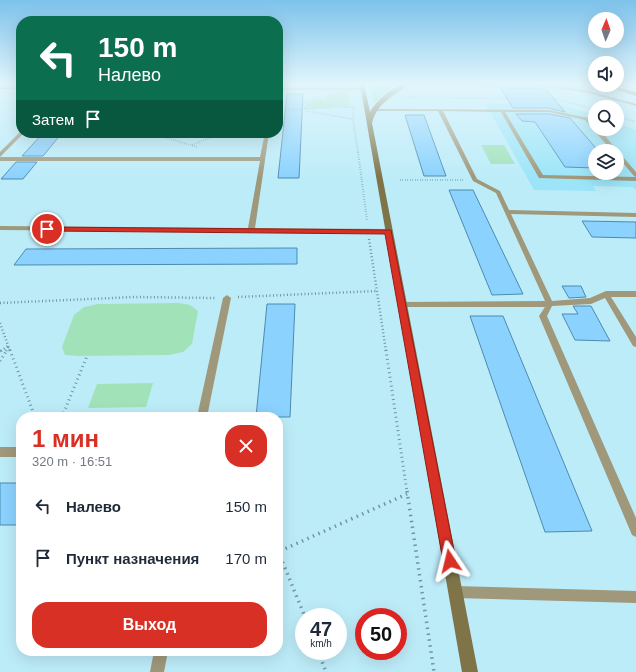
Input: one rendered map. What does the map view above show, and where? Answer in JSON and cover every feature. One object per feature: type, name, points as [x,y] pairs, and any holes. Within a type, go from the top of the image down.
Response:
[{"type":"main road","points":[[367,115],[470,672]]},
{"type":"main road","points":[[368,124],[371,115]]},
{"type":"lane","points":[[443,115],[475,180],[498,192],[550,304]]},
{"type":"lane","points":[[505,115],[541,177],[636,179]]},
{"type":"lane","points":[[568,115],[588,121]]},
{"type":"lane","points":[[601,136],[609,144]]},
{"type":"lane","points":[[0,155],[17,138]]},
{"type":"lane","points":[[251,231],[266,138]]},
{"type":"lane","points":[[0,159],[262,159]]},
{"type":"lane","points":[[624,161],[636,175]]},
{"type":"lane","points":[[507,212],[636,215]]},
{"type":"lane","points":[[0,228],[388,232]]},
{"type":"lane","points":[[606,294],[636,344]]},
{"type":"lane","points":[[403,305],[550,304],[591,301],[606,294],[636,294]]},
{"type":"lane","points":[[203,412],[226,298]]},
{"type":"lane","points":[[550,304],[543,316],[636,531]]},
{"type":"lane","points":[[0,452],[16,452]]},
{"type":"lane","points":[[455,592],[636,597]]},
{"type":"lane","points":[[157,672],[160,656]]},
{"type":"path","points":[[332,115],[353,119]]},
{"type":"path","points":[[353,115],[376,291],[434,672]]},
{"type":"path","points":[[624,118],[636,122]]},
{"type":"path","points":[[166,138],[198,148]]},
{"type":"path","points":[[192,146],[210,138]]},
{"type":"path","points":[[400,180],[475,180]]},
{"type":"path","points":[[0,303],[135,297],[226,298],[376,291]]},
{"type":"path","points":[[0,323],[33,412]]},
{"type":"path","points":[[0,351],[9,346]]},
{"type":"path","points":[[0,361],[9,346]]},
{"type":"path","points":[[64,412],[87,356]]},
{"type":"path","points":[[283,549],[407,494]]},
{"type":"path","points":[[283,561],[301,608]]},
{"type":"path","points":[[321,660],[326,672]]},
{"type":"shaded area","points":[[492,115],[588,115],[588,136],[624,136],[624,126],[636,130],[636,190],[633,187],[593,186],[596,191],[534,190]]},
{"type":"green space","points":[[481,145],[504,145],[515,164],[491,164]]},
{"type":"green space","points":[[179,303],[190,305],[198,311],[192,344],[183,352],[169,355],[65,355],[62,347],[74,315],[84,307],[98,304]]},
{"type":"green space","points":[[153,383],[146,407],[88,408],[97,384]]},
{"type":"building","points":[[285,115],[302,115],[299,178],[278,178]]},
{"type":"building","points":[[405,115],[424,115],[446,176],[424,176]]},
{"type":"building","points":[[517,115],[556,115],[570,118],[592,144],[588,144],[588,168],[565,167],[535,122],[522,121]]},
{"type":"building","points":[[38,138],[58,138],[43,156],[22,156]]},
{"type":"building","points":[[16,162],[37,162],[23,179],[1,179]]},
{"type":"building","points":[[449,190],[473,190],[523,294],[492,295]]},
{"type":"building","points":[[582,221],[636,222],[636,238],[592,237]]},
{"type":"building","points":[[297,248],[297,264],[14,265],[26,249]]},
{"type":"building","points":[[562,286],[581,286],[586,297],[569,298]]},
{"type":"building","points":[[267,304],[295,304],[290,417],[283,417],[283,412],[256,412]]},
{"type":"building","points":[[573,306],[591,306],[610,341],[575,340],[562,314],[578,314]]},
{"type":"building","points":[[470,316],[503,316],[592,531],[545,532]]},
{"type":"building","points":[[0,483],[16,483],[16,525],[0,525]]},
{"type":"route","points":[[47,229],[388,232],[450,561]]}]
